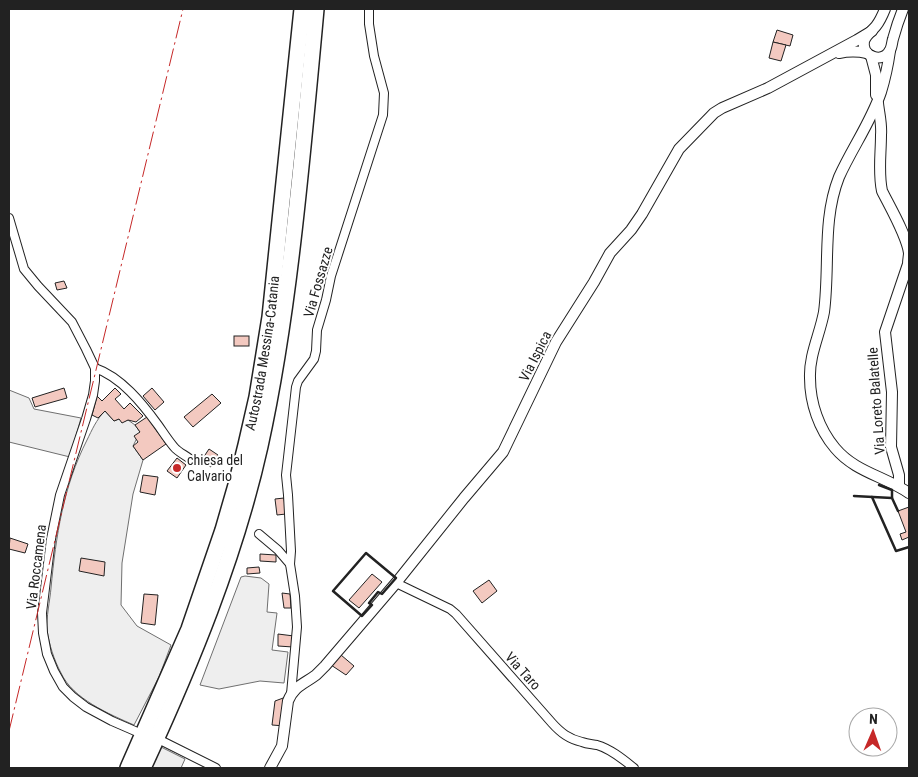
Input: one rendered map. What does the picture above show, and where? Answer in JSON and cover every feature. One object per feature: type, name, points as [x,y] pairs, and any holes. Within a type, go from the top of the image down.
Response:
[{"type":"highway","name":"Autostrada Messina-Catania","points":[[128,768],[188,629],[223,530],[246,445],[257,397],[270,317],[302,9]]},
{"type":"highway","name":"Autostrada Messina-Catania","points":[[143,768],[202,634],[217,593],[237,533],[260,448],[283,318],[300,173],[316,9]]},
{"type":"street","name":"Via Fossazze","points":[[290,564],[291,551],[286,475],[296,386],[314,359],[317,330],[331,276],[383,116],[384,93],[374,56],[369,24],[369,9]]},
{"type":"street","points":[[821,58],[857,40],[872,30],[877,26],[885,9]]},
{"type":"street","points":[[903,9],[890,52],[881,92],[867,125],[840,177],[833,196],[829,213],[825,298],[811,362],[810,386],[816,414],[835,448],[847,460],[859,468],[899,486],[909,493]]},
{"type":"street","points":[[872,30],[864,40],[864,47],[876,75],[876,104]]},
{"type":"street","points":[[821,58],[849,51],[858,51],[877,58],[890,52]]},
{"type":"street","name":"Via Ispica","points":[[291,694],[325,666],[504,452],[556,342],[598,276],[610,253],[631,230],[642,214],[679,149],[714,113],[768,88],[821,58]]},
{"type":"street","name":"Via Loreto Balatelle","points":[[876,104],[882,132],[880,173],[882,191],[905,240],[909,254],[908,264],[885,332],[892,392],[891,447],[899,475],[899,486]]},
{"type":"street","points":[[867,125],[882,132]]},
{"type":"street","points":[[9,218],[24,269],[72,322],[95,368],[128,390],[151,416],[175,448],[190,459]]},
{"type":"street","name":"Via Roccamena","points":[[95,368],[93,396],[60,495],[51,539],[42,613],[43,633],[47,654],[54,671],[68,692],[86,707],[134,731]]},
{"type":"street","points":[[259,534],[278,550],[290,564],[297,627],[291,694],[288,701],[282,746],[270,768]]},
{"type":"street","name":"Via Taro","points":[[396,583],[450,609],[456,614],[552,724],[563,734],[572,740],[603,747],[634,768]]},
{"type":"street","points":[[164,742],[216,768]]},
{"type":"shaded area","points":[[9,390],[29,398],[34,409],[81,418],[70,457],[9,442]]},
{"type":"shaded area","points":[[105,411],[114,421],[119,419],[122,422],[128,420],[135,425],[140,432],[133,446],[143,460],[133,494],[122,563],[121,605],[137,626],[171,645],[159,677],[134,725],[93,705],[74,691],[56,663],[47,630],[55,550],[66,494],[87,440],[97,421]]},
{"type":"shaded area","points":[[241,577],[261,578],[269,584],[267,612],[277,613],[272,650],[288,652],[284,683],[260,681],[219,689],[200,685]]},
{"type":"shaded area","points":[[161,747],[185,759],[181,768],[150,768]]},
{"type":"building","points":[[777,30],[793,35],[790,46],[773,42]]},
{"type":"building","points":[[773,42],[786,45],[781,61],[769,58]]},
{"type":"building","points":[[64,281],[67,288],[57,290],[55,283]]},
{"type":"building","points":[[234,336],[249,336],[249,346],[234,346]]},
{"type":"building","points":[[64,388],[67,398],[35,407],[32,398]]},
{"type":"building","points":[[115,388],[121,394],[115,399],[124,409],[130,403],[143,416],[136,422],[128,420],[122,423],[119,419],[114,421],[105,411],[98,418],[92,415],[97,396],[102,401]]},
{"type":"building","points":[[152,388],[164,402],[155,410],[143,396]]},
{"type":"building","points":[[212,394],[221,403],[193,427],[184,417]]},
{"type":"building","points":[[147,417],[166,444],[143,460],[133,446],[138,442],[134,436],[140,432],[135,425]]},
{"type":"building","points":[[209,449],[218,455],[211,467],[201,461]]},
{"type":"building","name":"chiesa del Calvario","points":[[177,458],[186,465],[177,478],[167,471]]},
{"type":"building","points":[[143,475],[158,477],[155,495],[140,492]]},
{"type":"building","points":[[284,498],[286,514],[277,515],[275,499]]},
{"type":"building","points":[[909,507],[909,537],[902,540],[900,534],[906,532],[898,511]]},
{"type":"building","points":[[10,538],[28,544],[25,553],[9,549]]},
{"type":"building","points":[[260,554],[276,555],[276,562],[260,561]]},
{"type":"building","points":[[81,558],[105,562],[104,576],[79,571]]},
{"type":"building","points":[[259,567],[260,573],[247,574],[247,568]]},
{"type":"building","points":[[372,574],[382,582],[359,608],[349,600]]},
{"type":"building","points":[[489,580],[497,591],[482,603],[473,591]]},
{"type":"building","points":[[282,593],[290,594],[291,608],[284,608]]},
{"type":"building","points":[[144,594],[158,595],[155,625],[141,623]]},
{"type":"building","points":[[278,634],[294,636],[293,647],[278,646]]},
{"type":"building","points":[[341,655],[354,666],[346,675],[331,665]]},
{"type":"building","points":[[286,697],[285,726],[272,725],[275,701]]},
{"type":"wall","points":[[879,485],[892,490],[892,498]]},
{"type":"wall","points":[[854,496],[892,498],[898,511]]},
{"type":"wall","points":[[872,497],[896,551],[909,547]]},
{"type":"wall","points":[[366,553],[396,578],[382,594],[378,592],[369,603],[372,605],[362,616],[333,591],[366,553]]},
{"type":"power","points":[[9,731],[183,9]]},
{"type":"place","name":"chiesa del Calvario","points":[[177,468]]}]
